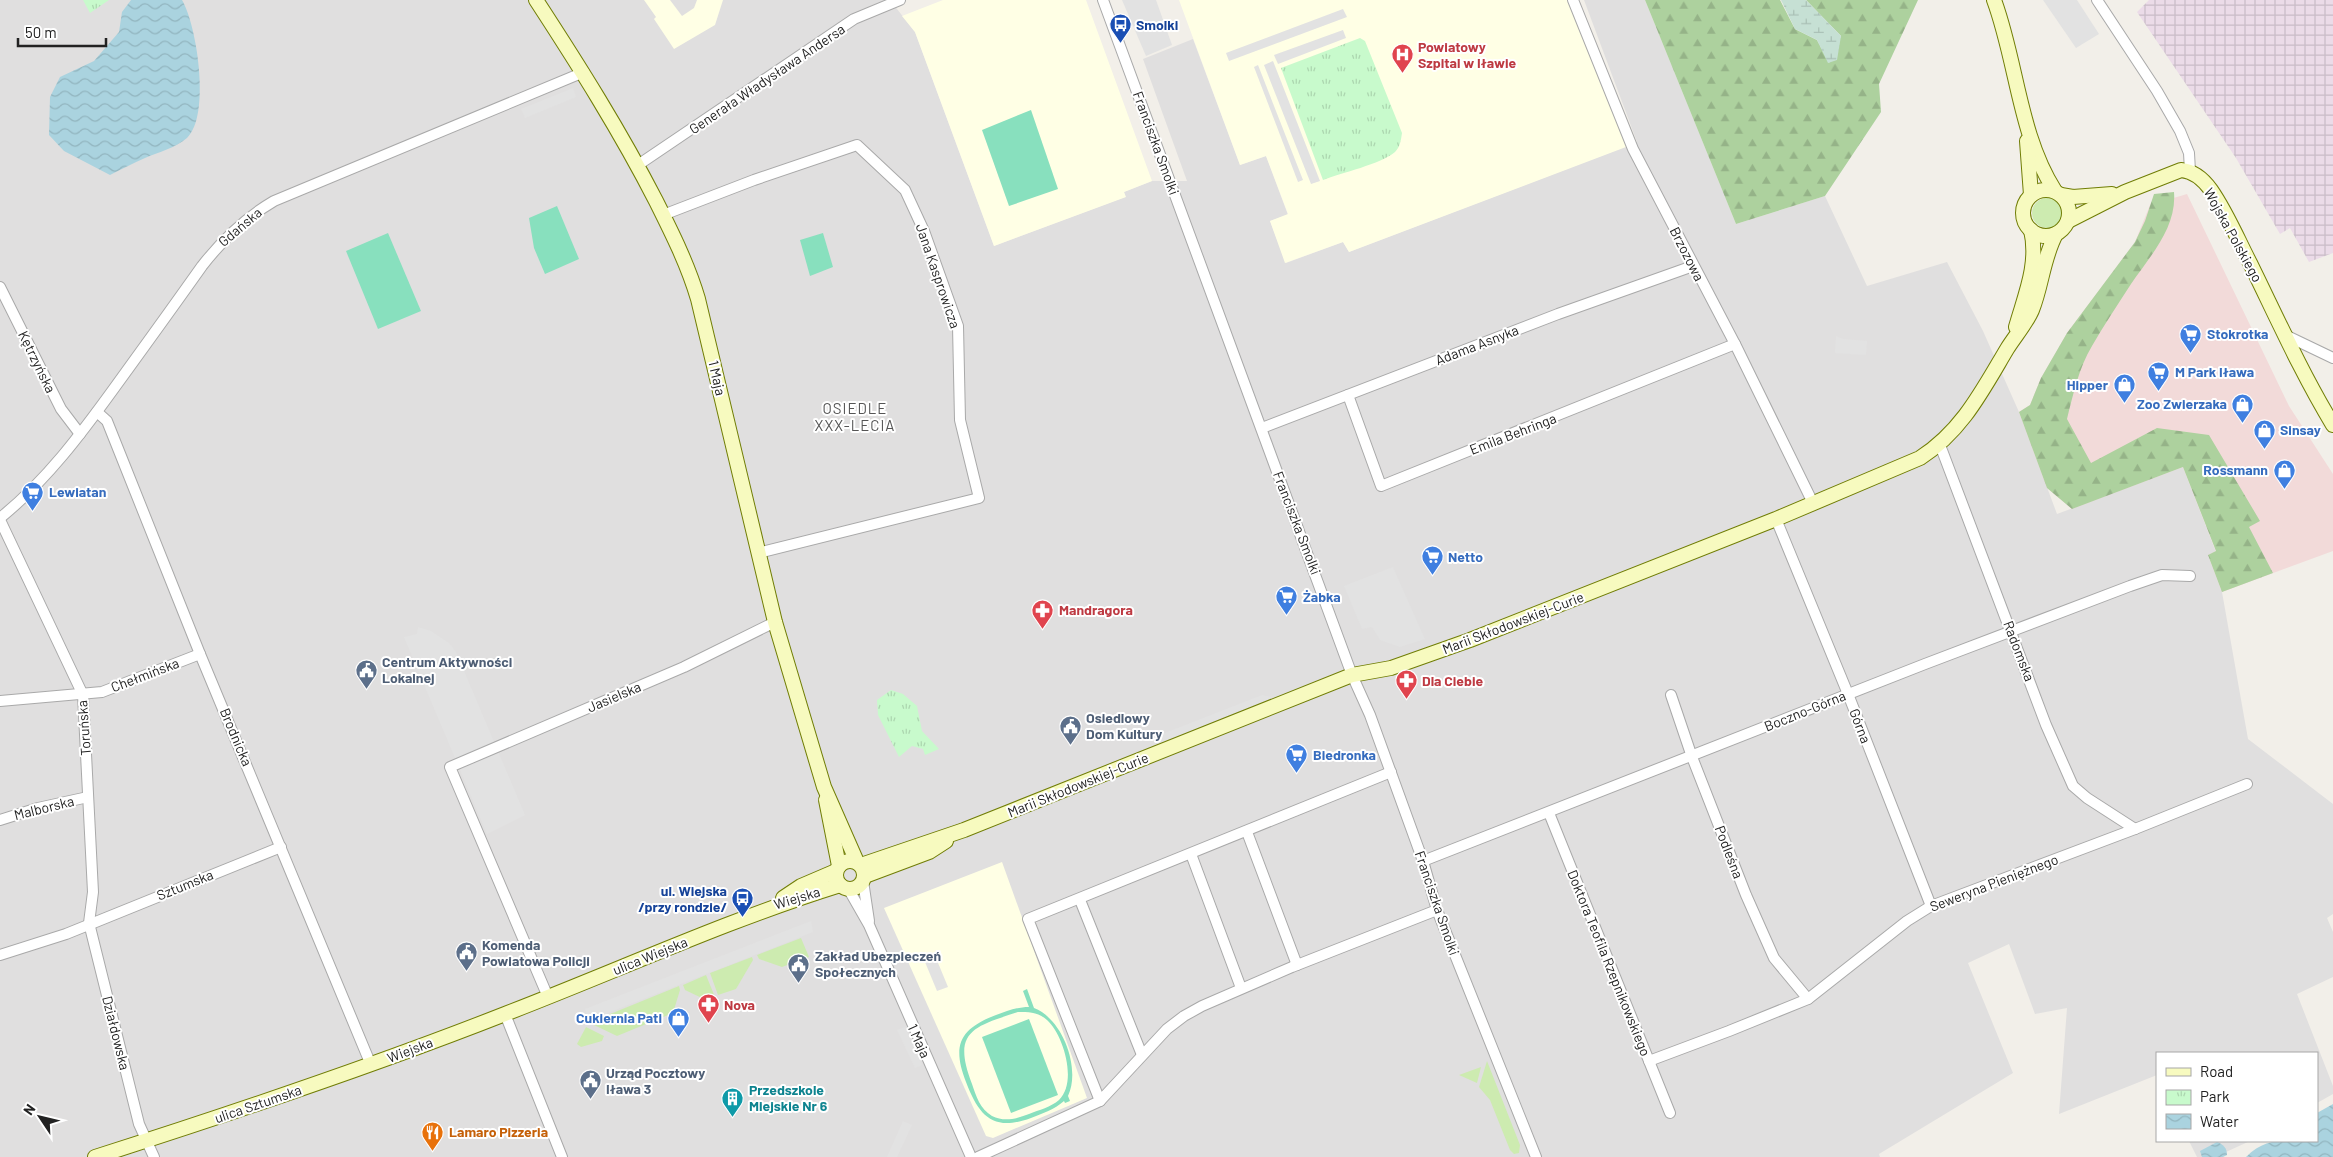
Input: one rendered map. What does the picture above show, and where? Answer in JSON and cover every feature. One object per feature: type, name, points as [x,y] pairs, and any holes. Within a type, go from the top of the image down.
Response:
[{"type":"street","name":"1 Maja","points":[[536,0],[584,72],[638,165],[690,273],[775,622],[824,787],[862,871],[869,925]]},
{"type":"street","name":"Generała Władysława Andersa","points":[[638,165],[854,19],[900,0]]},
{"type":"street","name":"Franciszka Smolki","points":[[1103,0],[1352,674],[1370,715],[1391,772],[1437,910],[1536,1157]]},
{"type":"street","name":"Brzozowa","points":[[1574,0],[1634,149],[1735,344],[1813,503]]},
{"type":"street","points":[[1994,0],[2011,54],[2024,112],[2040,163],[2069,207],[2068,221]]},
{"type":"street","points":[[2097,0],[2157,91],[2180,131],[2189,153],[2190,171],[2181,170],[2125,192],[2068,221],[2056,234],[2043,236],[2031,230],[2027,226],[2023,213],[2026,200],[2031,195],[2042,190],[2073,197],[2090,197],[2125,192]]},
{"type":"street","name":"Gdańska","points":[[0,519],[46,475],[80,434],[206,260],[232,231],[252,214],[274,201],[584,72]]},
{"type":"street","points":[[2024,112],[2031,195]]},
{"type":"street","name":"Jana Kasprowicza","points":[[663,215],[736,187],[857,145],[905,190],[924,231],[958,326],[960,420],[979,498],[758,553]]},
{"type":"street","name":"Wojska Polskiego","points":[[2190,171],[2198,175],[2211,190],[2236,234],[2333,424]]},
{"type":"street","name":"Marii Skłodowskiej-Curie","points":[[2010,344],[2030,283],[2034,257],[2031,230]]},
{"type":"street","name":"Marii Skłodowskiej-Curie","points":[[862,871],[929,852],[964,830],[1352,674],[1391,668],[1452,647],[1776,519],[1920,458],[1940,445],[1957,427],[1972,407],[2031,312],[2042,280],[2050,245],[2056,234]]},
{"type":"street","name":"Adama Asnyka","points":[[1262,428],[1558,314],[1693,266]]},
{"type":"street","name":"Kętrzyńska","points":[[0,287],[61,409],[80,434]]},
{"type":"street","points":[[2286,335],[2333,358]]},
{"type":"street","name":"Emila Behringa","points":[[1348,395],[1381,486],[1735,344]]},
{"type":"street","name":"Brodnicka","points":[[97,412],[107,421],[200,654],[371,1065]]},
{"type":"street","name":"Radomska","points":[[1940,445],[2046,725],[2073,786],[2087,798],[2135,829]]},
{"type":"street","name":"Toruńska","points":[[0,519],[83,695],[94,892],[89,924]]},
{"type":"street","name":"Górna","points":[[1776,519],[1848,694],[1930,906]]},
{"type":"street","name":"Boczno-Górna","points":[[1422,861],[1692,757],[1848,694],[2162,574],[2190,576]]},
{"type":"street","name":"Jasielska","points":[[548,997],[450,767],[684,667],[775,622]]},
{"type":"street","name":"Chełmińska","points":[[0,701],[102,692],[200,654]]},
{"type":"street","name":"Podleśna","points":[[1671,694],[1692,757],[1746,895],[1774,958],[1808,999]]},
{"type":"street","points":[[1100,1101],[1028,919],[1080,900],[1391,772]]},
{"type":"street","name":"Seweryna Pieniężnego","points":[[1649,1061],[1729,1032],[1808,999],[1906,921],[1930,906],[2135,829],[2247,784]]},
{"type":"street","name":"1 Maja","points":[[824,787],[828,819],[838,868]]},
{"type":"street","name":"Malborska","points":[[0,820],[38,808],[88,797]]},
{"type":"street","name":"Doktora Teofila Rzepnikowskiego","points":[[1549,813],[1670,1113]]},
{"type":"street","points":[[1247,832],[1297,965]]},
{"type":"street","name":"Sztumska","points":[[0,955],[66,934],[281,847]]},
{"type":"street","points":[[1191,854],[1241,988]]},
{"type":"street","points":[[847,861],[862,871],[855,889],[844,887],[837,880],[838,868],[847,861]]},
{"type":"street","name":"Wiejska","points":[[767,908],[801,886],[838,868]]},
{"type":"street","name":"1 Maja","points":[[844,887],[869,925],[971,1157]]},
{"type":"street","name":"Wiejska","points":[[767,908],[844,887]]},
{"type":"street","points":[[1080,900],[1142,1055]]},
{"type":"street","name":"ulica Wiejska","points":[[505,1014],[767,908]]},
{"type":"street","points":[[978,1157],[1100,1101],[1167,1029],[1184,1016],[1241,988],[1437,910]]},
{"type":"street","name":"Działdowska","points":[[89,924],[134,1104],[146,1141],[154,1157]]},
{"type":"street","points":[[505,1014],[562,1157]]},
{"type":"street","name":"Wiejska","points":[[371,1065],[505,1014]]},
{"type":"street","name":"ulica Sztumska","points":[[146,1141],[371,1065]]},
{"type":"street","points":[[94,1157],[146,1141]]},
{"type":"shaded area","points":[[0,0],[890,0],[915,32],[994,246],[1125,197],[1124,192],[1152,181],[1187,181],[1143,59],[1193,39],[1240,165],[1266,156],[1288,215],[1270,221],[1286,263],[1343,242],[1349,252],[1637,142],[1584,0],[1645,0],[1736,224],[1825,196],[1867,286],[1947,262],[1983,331],[2019,412],[2057,514],[2183,467],[2216,552],[2208,555],[2222,592],[2248,739],[2333,804],[2333,914],[2327,918],[2333,932],[2333,977],[2297,994],[2333,1086],[2333,1094],[2318,1102],[2318,1052],[2156,1052],[2156,1075],[2059,1114],[2067,1008],[2035,1014],[2009,944],[1968,963],[2013,1073],[1879,1154],[1880,1157],[0,1157]]},
{"type":"shaded area","points":[[644,0],[670,0],[682,16],[694,8],[697,0],[723,0],[715,25],[674,49]]},
{"type":"shaded area","points":[[943,0],[1086,0],[1152,181],[1124,192],[1126,197],[994,246],[915,32],[902,16]]},
{"type":"shaded area","points":[[1122,0],[1156,0],[1172,45],[1146,56]]},
{"type":"shaded area","name":"Powiatowy Szpital w Iławie","points":[[1179,0],[1569,0],[1626,147],[1349,252],[1343,242],[1285,263],[1270,221],[1288,214],[1266,156],[1240,165]]},
{"type":"shaded area","points":[[2043,0],[2077,0],[2099,34],[2076,48]]},
{"type":"shaded area","points":[[2149,0],[2333,0],[2333,253],[2309,262],[2290,228],[2280,234],[2236,158],[2137,12]]},
{"type":"shaded area","points":[[1343,9],[1347,17],[1229,61],[1226,53]]},
{"type":"shaded area","points":[[1343,30],[1346,38],[1278,64],[1274,55]]},
{"type":"shaded area","points":[[1273,61],[1320,181],[1311,184],[1264,65]]},
{"type":"shaded area","points":[[1258,65],[1303,180],[1298,182],[1254,67]]},
{"type":"shaded area","points":[[573,88],[576,97],[525,118],[521,109]]},
{"type":"shaded area","name":"M Park Iława","points":[[2187,194],[2289,406],[2333,474],[2333,551],[2222,592],[2208,555],[2216,551],[2183,467],[2072,509],[2047,488],[2019,412],[2030,405],[2041,378],[2067,333],[2135,242],[2150,205]]},
{"type":"shaded area","points":[[1836,336],[1843,339],[1867,341],[1866,355],[1835,353]]},
{"type":"shaded area","points":[[1393,567],[1425,639],[1400,647],[1380,640],[1372,627],[1362,629],[1344,586]]},
{"type":"shaded area","points":[[418,627],[431,631],[449,643],[456,652],[525,815],[487,834],[404,637],[417,634]]},
{"type":"shaded area","points":[[1262,695],[1275,698],[1161,743],[1152,738]]},
{"type":"shaded area","points":[[1002,862],[1087,1098],[993,1138],[986,1136],[884,908]]},
{"type":"shaded area","points":[[811,921],[813,932],[590,1020],[585,1009]]},
{"type":"shaded area","points":[[936,958],[948,987],[937,991],[925,962]]},
{"type":"shaded area","points":[[905,1027],[922,1065],[915,1068],[897,1030]]},
{"type":"shaded area","points":[[903,1121],[912,1125],[897,1157],[887,1157]]},
{"type":"shaded area","points":[[2190,1142],[2248,1142],[2215,1157],[2197,1157]]},
{"type":"green space","points":[[83,0],[109,0],[90,13]]},
{"type":"green space","points":[[1645,0],[1780,0],[1795,29],[1817,40],[1829,63],[1841,36],[1806,0],[1918,0],[1879,84],[1881,112],[1825,196],[1736,224]]},
{"type":"green space","points":[[1781,0],[1806,0],[1841,36],[1837,60],[1828,63],[1817,40],[1795,29]]},
{"type":"green space","points":[[1360,38],[1365,41],[1402,133],[1401,141],[1397,150],[1389,156],[1323,180],[1281,68]]},
{"type":"green space","points":[[1031,110],[1058,189],[1009,206],[982,130]]},
{"type":"green space","points":[[2174,192],[2174,205],[2167,230],[2087,354],[2077,381],[2067,419],[2091,463],[2157,428],[2209,435],[2260,521],[2249,527],[2273,573],[2222,592],[2208,555],[2216,551],[2183,467],[2072,509],[2047,488],[2019,412],[2030,405],[2041,378],[2067,333],[2135,242],[2145,221],[2154,194]]},
{"type":"green space","points":[[2047,198],[2058,202],[2062,213],[2058,224],[2047,228],[2036,224],[2032,213],[2036,202]]},
{"type":"green space","points":[[557,206],[579,259],[545,274],[534,248],[529,218]]},
{"type":"green space","points":[[388,233],[421,311],[378,329],[346,251]]},
{"type":"green space","points":[[823,233],[833,267],[810,276],[800,240]]},
{"type":"green space","points":[[891,690],[903,694],[917,706],[922,731],[939,749],[925,755],[923,749],[912,746],[899,757],[878,715],[877,700]]},
{"type":"green space","points":[[801,938],[809,957],[782,967],[759,959],[757,955]]},
{"type":"green space","points":[[752,957],[753,960],[736,989],[718,995],[710,973]]},
{"type":"green space","points":[[706,975],[715,997],[706,1000],[685,990],[683,985]]},
{"type":"green space","points":[[679,986],[680,990],[673,1013],[617,1036],[594,1025],[593,1021]]},
{"type":"green space","points":[[1027,989],[1034,1008],[1053,1023],[1067,1046],[1072,1072],[1068,1096],[1070,1101],[1065,1103],[1064,1101],[1048,1111],[1018,1122],[997,1122],[982,1112],[976,1104],[962,1069],[960,1049],[962,1040],[974,1026],[996,1015],[1029,1007],[1023,991]],"holes":[[[1018,1012],[1040,1015],[1053,1027],[1066,1058],[1067,1082],[1065,1092],[1052,1105],[1019,1117],[1001,1119],[992,1116],[981,1106],[966,1067],[964,1053],[970,1034],[989,1022]]]},
{"type":"green space","points":[[1029,1019],[1058,1095],[1011,1113],[982,1037]]},
{"type":"green space","points":[[586,1027],[604,1036],[602,1041],[581,1047],[577,1044]]},
{"type":"green space","points":[[1487,1061],[1520,1145],[1519,1153],[1514,1154],[1510,1150],[1490,1100],[1479,1087]]},
{"type":"green space","points":[[1481,1067],[1477,1083],[1459,1075]]},
{"type":"water","points":[[131,0],[182,0],[188,12],[197,49],[200,91],[198,111],[194,127],[187,138],[172,147],[110,175],[64,151],[49,135],[50,97],[60,77],[94,61],[119,32],[122,12]]},
{"type":"water","points":[[2333,1104],[2333,1157],[2246,1157],[2262,1145],[2270,1142],[2318,1142],[2318,1112]]},
{"type":"water","points":[[2217,1142],[2224,1147],[2227,1155],[2223,1157],[2202,1157],[2200,1151]]},
{"type":"place","name":"Smolki","points":[[1120,44]]},
{"type":"place","name":"Powiatowy Szpital w Iławie","points":[[1402,74]]},
{"type":"place","name":"Stokrotka","points":[[2191,353]]},
{"type":"place","name":"M Park Iława","points":[[2159,391]]},
{"type":"place","name":"Hipper","points":[[2124,404]]},
{"type":"place","name":"Zoo Zwierzaka","points":[[2243,423]]},
{"type":"place","name":"Sinsay","points":[[2264,449]]},
{"type":"place","name":"Rossmann","points":[[2284,489]]},
{"type":"place","name":"Lewiatan","points":[[33,511]]},
{"type":"place","name":"Netto","points":[[1432,576]]},
{"type":"place","name":"Żabka","points":[[1287,616]]},
{"type":"place","name":"Mandragora","points":[[1043,629]]},
{"type":"place","name":"Centrum Aktywności Lokalnej","points":[[366,689]]},
{"type":"place","name":"Dla Ciebie","points":[[1406,700]]},
{"type":"place","name":"Osiedlowy Dom Kultury","points":[[1070,745]]},
{"type":"place","name":"Biedronka","points":[[1297,774]]},
{"type":"place","name":"ul. Wiejska /przy rondzie/","points":[[743,918]]},
{"type":"place","name":"Komenda Powiatowa Policji","points":[[466,972]]},
{"type":"place","name":"Zakład Ubezpieczeń Społecznych","points":[[799,983]]},
{"type":"place","name":"Nova","points":[[708,1024]]},
{"type":"place","name":"Cukiernia Pati","points":[[678,1037]]},
{"type":"place","name":"Urząd Pocztowy Iława 3","points":[[590,1100]]},
{"type":"place","name":"Przedszkole Miejskie Nr 6","points":[[733,1117]]},
{"type":"place","name":"Lamaro Pizzeria","points":[[433,1151]]},
{"type":"district","name":"OSIEDLE XXX-LECIA","points":[[855,418]]}]
